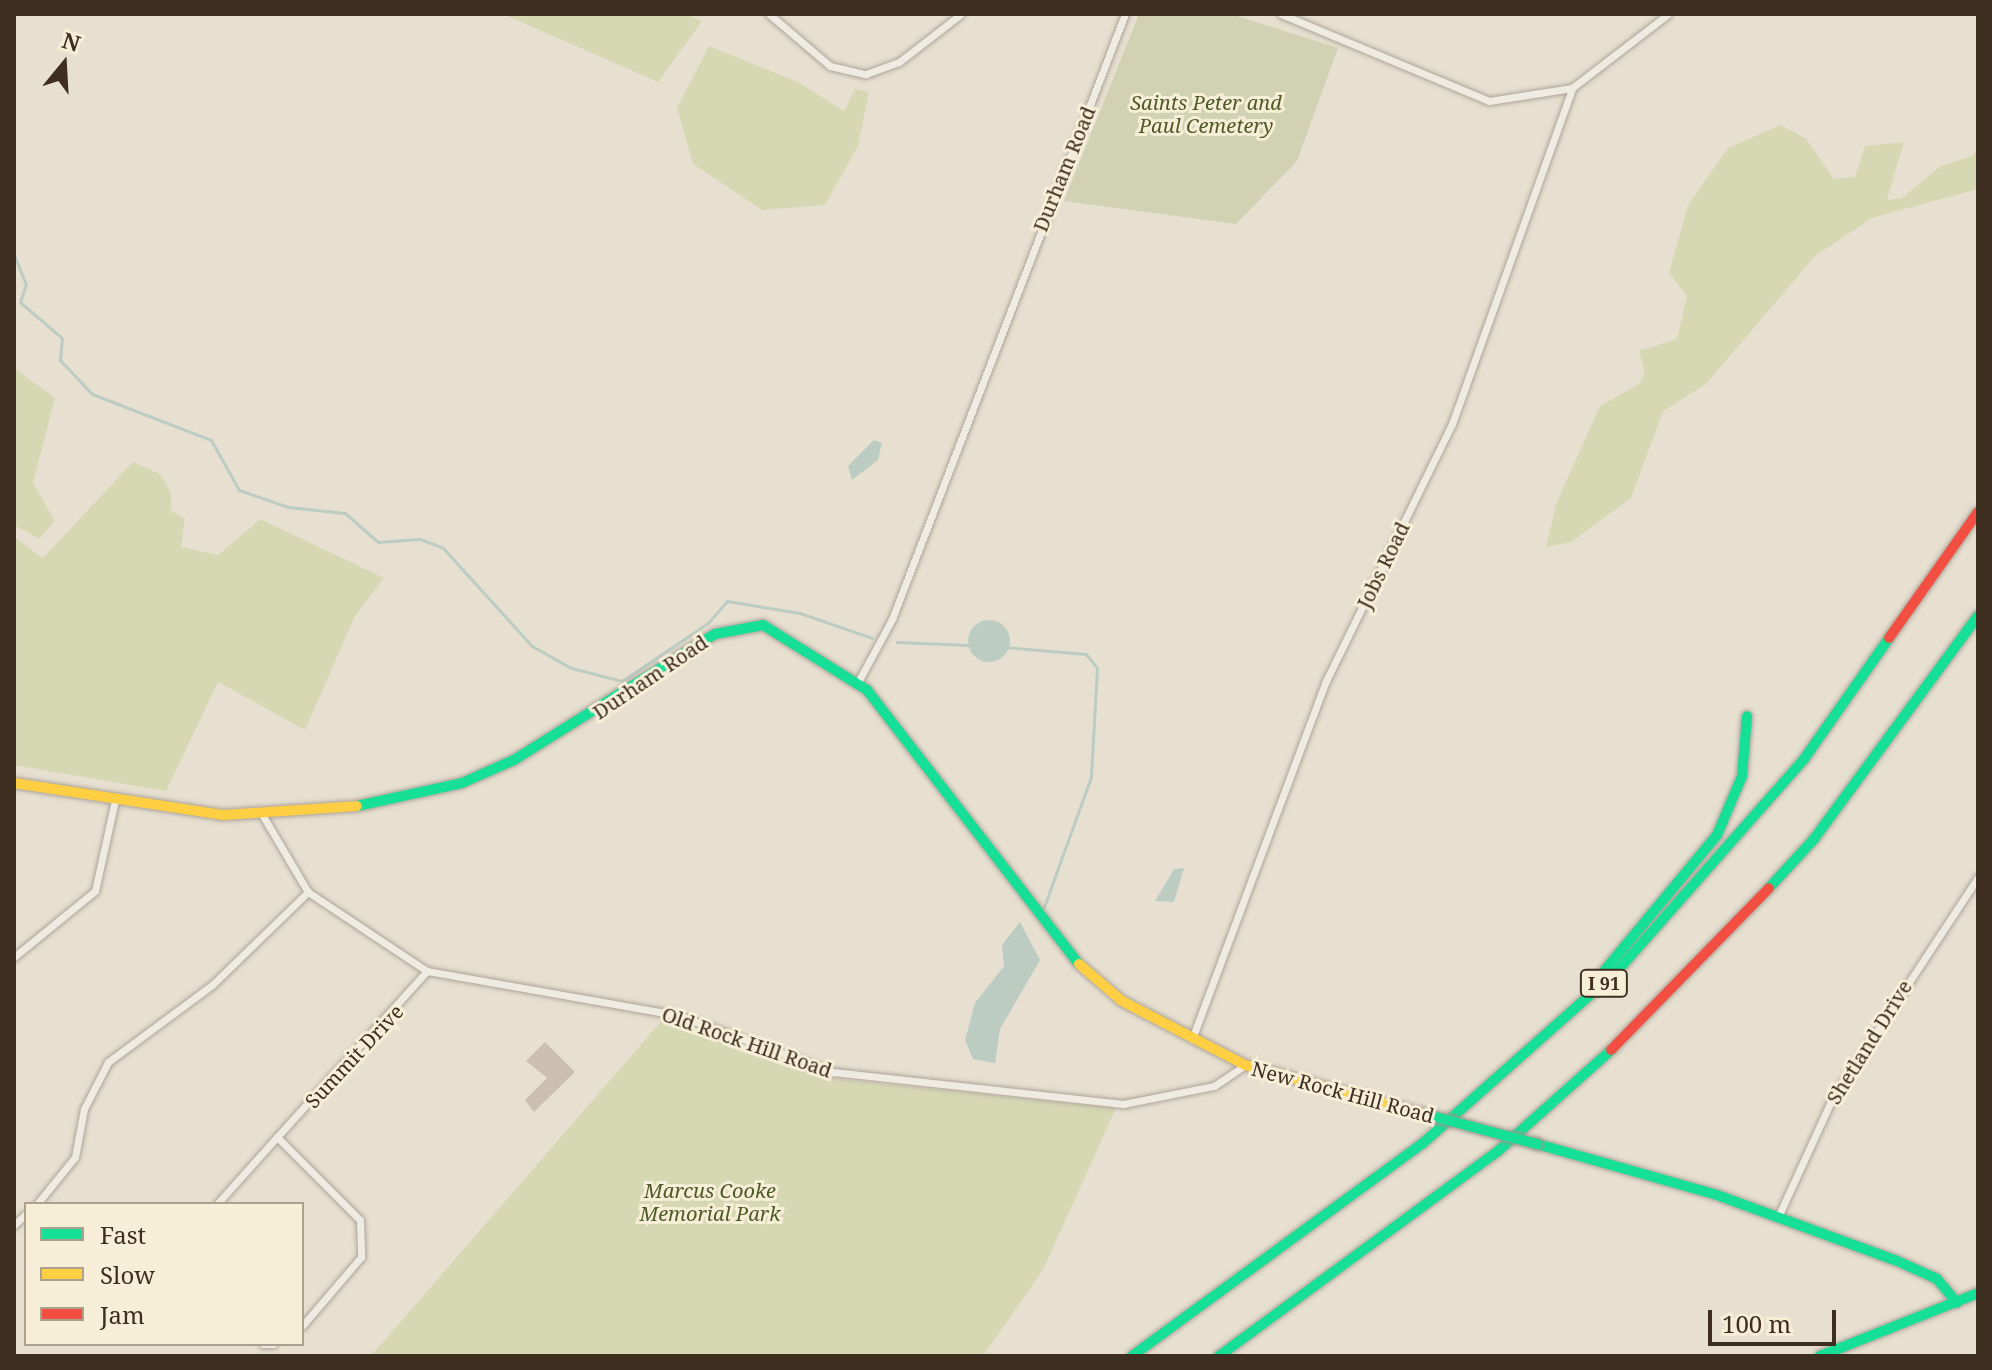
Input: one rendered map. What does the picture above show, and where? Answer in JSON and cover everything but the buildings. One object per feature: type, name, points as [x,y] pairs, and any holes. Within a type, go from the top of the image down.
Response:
[{"type":"main road","name":"I 91","points":[[1132,1356],[1422,1144],[1582,1005],[1780,788],[1978,512]]},
{"type":"main road","name":"I 91","points":[[1219,1356],[1486,1161],[1657,1009],[1814,839],[1978,616]]},
{"type":"main road","name":"Durham Road","points":[[14,783],[115,800],[263,816],[360,806],[462,783],[567,732],[715,634],[741,624],[786,636],[858,682]]},
{"type":"main road","name":"New Rock Hill Road","points":[[858,682],[1076,961],[1122,1001],[1191,1042],[1245,1065],[1537,1144],[1778,1217],[1919,1269],[1957,1303]]},
{"type":"main road","points":[[1582,1005],[1721,828],[1742,776],[1747,716]]},
{"type":"main road","points":[[1820,1356],[1978,1293]]},
{"type":"street","points":[[769,14],[830,66],[866,74],[899,62],[961,14]]},
{"type":"street","name":"Durham Road","points":[[858,682],[892,619],[1125,14]]},
{"type":"street","points":[[1281,14],[1489,101],[1572,88],[1668,14]]},
{"type":"street","name":"Jobs Road","points":[[1191,1042],[1326,681],[1452,424],[1572,88]]},
{"type":"street","points":[[14,957],[95,891],[115,800]]},
{"type":"street","name":"Old Rock Hill Road","points":[[263,816],[308,892],[427,971],[677,1015],[833,1072],[1123,1104],[1214,1086],[1245,1065]]},
{"type":"street","name":"Shetland Drive","points":[[1778,1217],[1831,1101],[1978,877]]},
{"type":"street","points":[[39,1202],[75,1157],[84,1109],[108,1062],[212,985],[308,892]]},
{"type":"street","name":"Summit Drive","points":[[219,1202],[427,971]]},
{"type":"street","points":[[277,1137],[364,1231],[361,1257],[304,1324]]},
{"type":"green space","points":[[503,14],[685,14],[702,21],[658,82]]},
{"type":"green space","name":"Saints Peter and Paul Cemetery","points":[[1139,14],[1231,14],[1338,48],[1297,161],[1236,224],[1064,201]]},
{"type":"green space","points":[[709,46],[798,82],[844,111],[855,89],[869,92],[858,146],[825,205],[762,210],[693,164],[677,108]]},
{"type":"green space","points":[[1781,125],[1806,139],[1834,179],[1855,177],[1865,146],[1904,142],[1887,200],[1902,198],[1941,166],[1972,156],[1978,146],[1978,189],[1872,218],[1815,256],[1706,384],[1663,411],[1631,498],[1571,542],[1546,547],[1556,504],[1600,406],[1639,384],[1645,374],[1639,351],[1677,339],[1687,296],[1669,273],[1688,205],[1728,148]]},
{"type":"green space","points":[[14,368],[55,398],[33,483],[55,521],[39,539],[14,525]]},
{"type":"green space","points":[[133,462],[160,474],[171,493],[171,510],[185,519],[181,547],[218,555],[260,519],[384,578],[355,616],[305,730],[218,682],[166,791],[14,765],[14,537],[43,558]]},
{"type":"green space","name":"Marcus Cooke Memorial Park","points":[[664,1018],[745,1053],[836,1079],[1116,1108],[1043,1270],[983,1356],[371,1356]]},
{"type":"shaded area","points":[[874,440],[882,443],[878,460],[852,480],[848,466]]},
{"type":"shaded area","points":[[989,620],[1004,626],[1010,641],[1004,656],[989,662],[974,656],[968,641],[974,626]]},
{"type":"shaded area","points":[[1184,868],[1174,902],[1155,901],[1174,869]]},
{"type":"shaded area","points":[[1020,922],[1040,960],[1000,1029],[995,1063],[973,1059],[965,1040],[975,1003],[1004,966],[1002,945]]},
{"type":"waterway","points":[[14,255],[26,284],[20,302],[62,338],[60,360],[92,394],[211,440],[239,490],[288,507],[345,513],[378,542],[420,539],[443,548],[532,646],[571,668],[622,681],[708,623],[727,601],[800,613],[872,638]]},
{"type":"waterway","points":[[897,642],[969,645]]},
{"type":"waterway","points":[[1005,647],[1086,654],[1097,668],[1091,777],[1044,907]]},
{"type":"traffic: fast","points":[[1769,888],[1814,839],[1978,616]]},
{"type":"traffic: fast","points":[[357,806],[462,783],[514,760],[715,634],[763,625],[867,690],[1079,964]]},
{"type":"traffic: fast","points":[[1132,1356],[1422,1144],[1619,969],[1804,759],[1889,638]]},
{"type":"traffic: fast","points":[[1590,988],[1717,835],[1742,776],[1747,716]]},
{"type":"traffic: fast","points":[[1219,1356],[1497,1152],[1611,1050]]},
{"type":"traffic: fast","points":[[1428,1115],[1537,1144]]},
{"type":"traffic: fast","points":[[1537,1144],[1717,1195],[1895,1260],[1937,1279],[1957,1303]]},
{"type":"traffic: fast","points":[[1820,1356],[1978,1293]]},
{"type":"traffic: slow","points":[[14,783],[223,815],[357,806]]},
{"type":"traffic: slow","points":[[1079,964],[1122,1001],[1245,1065],[1428,1115]]},
{"type":"traffic: jam","points":[[1889,638],[1978,512]]},
{"type":"traffic: jam","points":[[1611,1050],[1769,888]]}]
